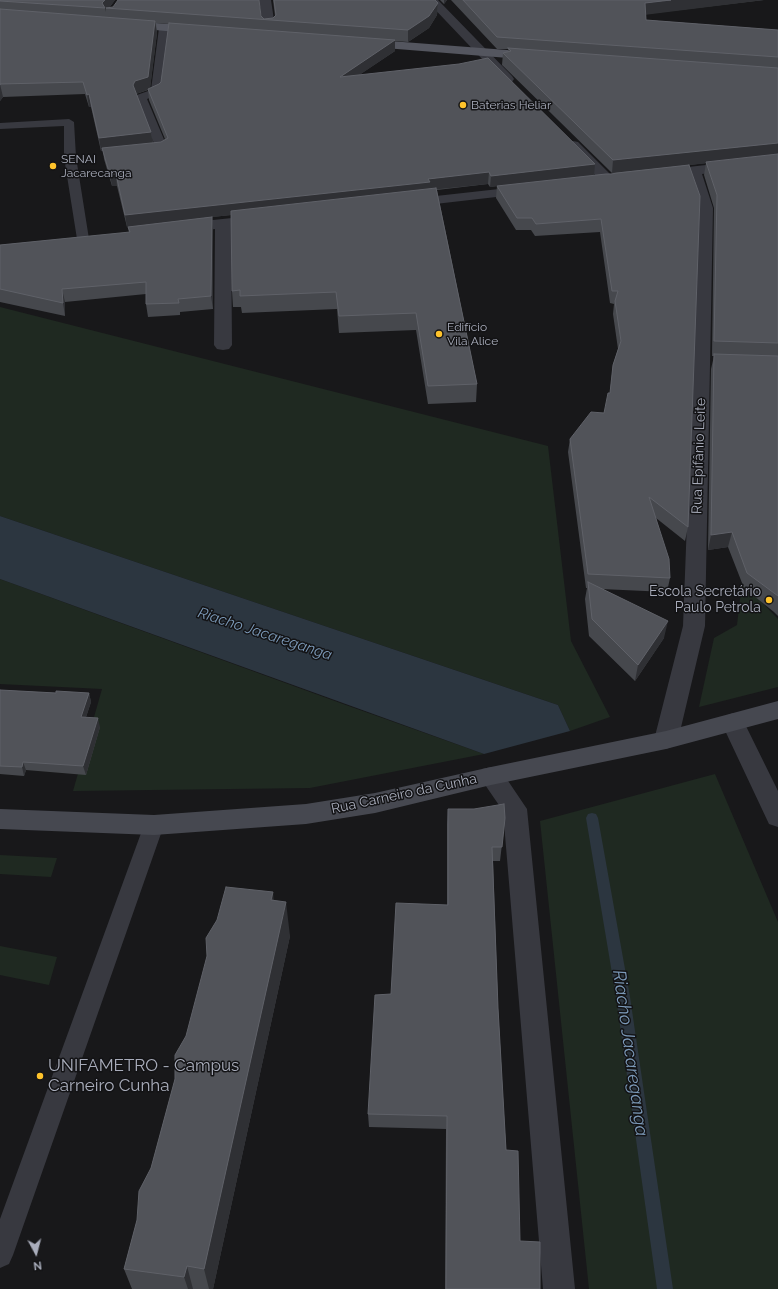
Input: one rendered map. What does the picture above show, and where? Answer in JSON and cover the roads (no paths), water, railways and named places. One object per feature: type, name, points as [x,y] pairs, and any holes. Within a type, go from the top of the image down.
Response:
[{"type":"main road","points":[[118,20],[209,27],[164,28],[118,20]]},
{"type":"main road","points":[[354,38],[543,53]]},
{"type":"street","points":[[265,0],[268,31]]},
{"type":"street","points":[[432,0],[476,48],[515,86]]},
{"type":"street","points":[[565,136],[609,180]]},
{"type":"street","points":[[648,176],[778,161]]},
{"type":"street","name":"Rua Epifânio Leite","points":[[666,740],[694,626],[709,362],[706,208],[694,171]]},
{"type":"street","points":[[594,182],[625,179]]},
{"type":"street","points":[[395,204],[540,188]]},
{"type":"street","points":[[169,229],[223,227],[274,218]]},
{"type":"street","points":[[223,227],[223,345]]},
{"type":"street","points":[[68,240],[99,237]]},
{"type":"street","name":"Rua Carneiro da Cunha","points":[[0,819],[154,826],[306,814],[375,804],[491,776],[666,740],[778,710]]},
{"type":"street","points":[[732,722],[778,817]]},
{"type":"street","points":[[491,776],[516,809],[559,1289]]},
{"type":"lane","points":[[133,152],[162,149],[141,97],[156,92],[164,28]]},
{"type":"lane","points":[[0,126],[69,122],[70,157],[83,239]]},
{"type":"lane","points":[[0,1255],[154,826]]},
{"type":"water","points":[[0,516],[558,705],[570,731],[484,754],[0,579]]},
{"type":"waterway","name":"Riacho Jacareganga","points":[[592,818],[623,997],[665,1289]]},
{"type":"place","name":"Baterias Heliar","points":[[463,105]]},
{"type":"place","name":"SENAI Jacarecanga","points":[[53,166]]},
{"type":"place","name":"Edifício Vila Alice","points":[[439,334]]},
{"type":"place","name":"Escola Secretário Paulo Petrola","points":[[769,600]]},
{"type":"place","name":"UNIFAMETRO - Campus Carneiro Cunha","points":[[40,1076]]}]
